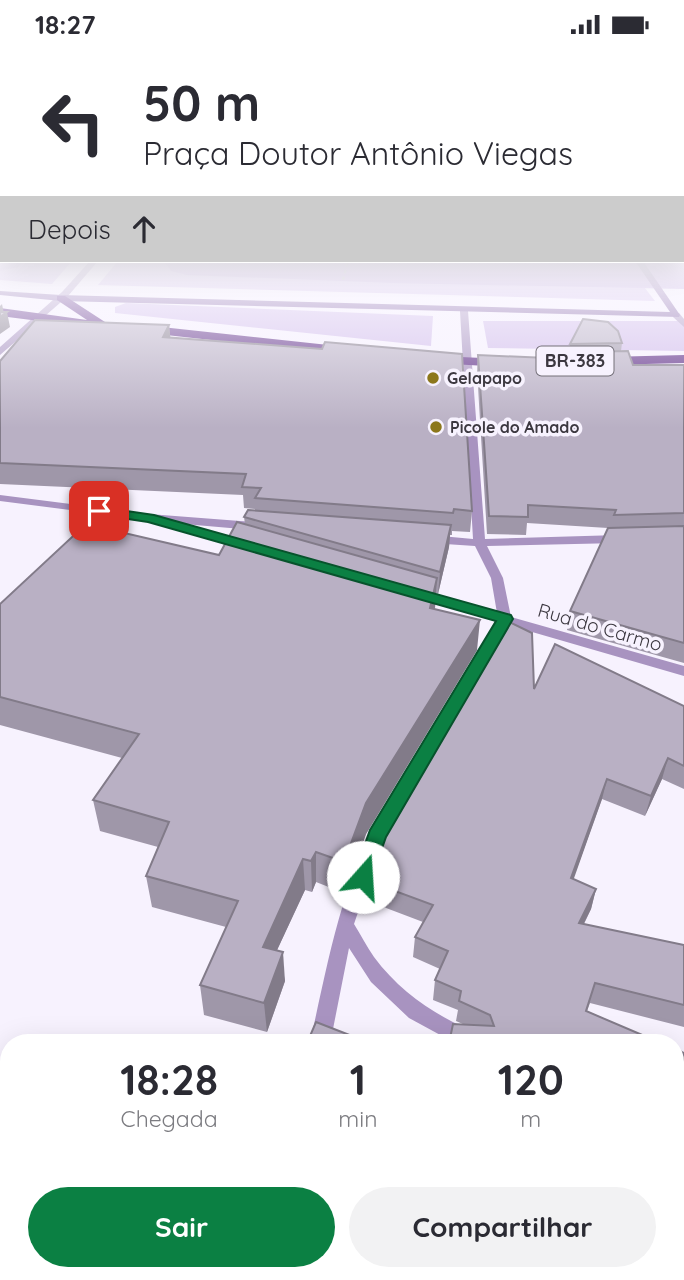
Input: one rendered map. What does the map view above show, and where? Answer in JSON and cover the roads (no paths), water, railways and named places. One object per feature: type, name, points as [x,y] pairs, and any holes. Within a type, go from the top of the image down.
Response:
[{"type":"highway","points":[[8,313],[39,319],[359,352]]},
{"type":"highway","points":[[95,313],[118,326]]},
{"type":"highway","name":"BR-383","points":[[426,359],[467,363],[521,362]]},
{"type":"highway","name":"BR-383","points":[[589,361],[684,359]]},
{"type":"street","points":[[0,352],[45,313]]},
{"type":"street","points":[[438,733],[505,619],[497,578],[479,543],[464,313]]},
{"type":"street","points":[[0,498],[149,518],[273,527]]},
{"type":"street","points":[[149,518],[255,548]]},
{"type":"street","points":[[410,538],[479,543],[629,538]]},
{"type":"street","name":"Rua do Carmo","points":[[413,593],[684,671]]},
{"type":"street","points":[[323,1029],[344,926],[376,835],[404,790]]},
{"type":"street","points":[[344,926],[355,937],[366,961],[390,992],[455,1034]]},
{"type":"place","name":"Gelapapo","points":[[433,378]]},
{"type":"place","name":"Picole do Amado","points":[[436,427]]}]
